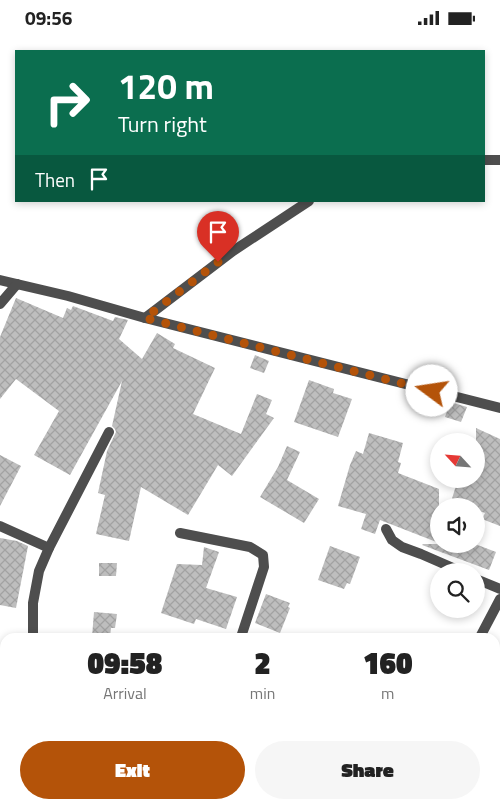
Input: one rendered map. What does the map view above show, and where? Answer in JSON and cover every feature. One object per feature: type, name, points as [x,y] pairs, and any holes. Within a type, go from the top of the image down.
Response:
[{"type":"street","points":[[485,160],[500,161]]},
{"type":"street","points":[[145,318],[233,251],[307,202]]},
{"type":"street","points":[[0,280],[500,408]]},
{"type":"street","points":[[0,304],[17,284]]},
{"type":"street","points":[[33,633],[33,603],[39,571],[109,432]]},
{"type":"street","points":[[0,526],[49,548]]},
{"type":"street","points":[[386,529],[392,539],[402,547],[442,563]]},
{"type":"street","points":[[180,533],[250,547],[263,555],[264,567],[242,633]]},
{"type":"street","points":[[485,583],[500,589]]},
{"type":"street","points":[[482,633],[500,599]]},
{"type":"building","points":[[16,298],[63,318],[67,308],[71,310],[73,306],[113,321],[115,317],[128,320],[119,339],[142,359],[157,333],[175,344],[173,348],[215,368],[193,414],[241,434],[257,394],[272,400],[266,414],[274,418],[232,476],[218,465],[188,515],[141,487],[129,541],[96,534],[105,495],[98,493],[107,451],[116,432],[112,426],[122,381],[70,475],[34,455],[59,411],[16,379],[0,399],[0,337]]},
{"type":"building","points":[[255,355],[269,361],[264,373],[250,368]]},
{"type":"building","points":[[309,380],[334,389],[333,393],[352,399],[338,437],[294,422]]},
{"type":"building","points":[[450,402],[467,407],[461,422],[445,417]]},
{"type":"building","points":[[476,428],[500,439],[500,526],[485,520],[485,498],[452,498],[455,488],[485,488],[485,433],[476,433]]},
{"type":"building","points":[[369,433],[403,443],[398,462],[401,463],[398,473],[430,485],[430,488],[439,489],[439,498],[430,498],[430,539],[380,520],[375,534],[361,529],[366,514],[338,506],[356,451],[363,454]]},
{"type":"building","points":[[287,446],[300,452],[287,480],[319,499],[304,523],[260,497],[278,467]]},
{"type":"building","points":[[0,455],[21,466],[0,506]]},
{"type":"building","points":[[0,538],[17,541],[28,546],[16,608],[0,605]]},
{"type":"building","points":[[430,544],[430,548],[422,545]]},
{"type":"building","points":[[330,546],[360,557],[350,584],[347,583],[344,589],[318,580]]},
{"type":"building","points":[[204,547],[219,552],[206,588],[237,597],[226,629],[196,619],[194,624],[161,613],[177,564],[202,565]]},
{"type":"building","points":[[485,548],[496,552],[489,570],[485,569],[485,563],[470,563],[443,553],[485,553]]},
{"type":"building","points":[[99,563],[117,563],[116,576],[99,576]]},
{"type":"building","points":[[266,594],[290,603],[288,607],[290,608],[280,633],[255,623]]},
{"type":"building","points":[[94,612],[117,614],[115,628],[111,628],[110,633],[92,633]]},
{"type":"route","points":[[218,262],[145,318],[432,391]]}]
